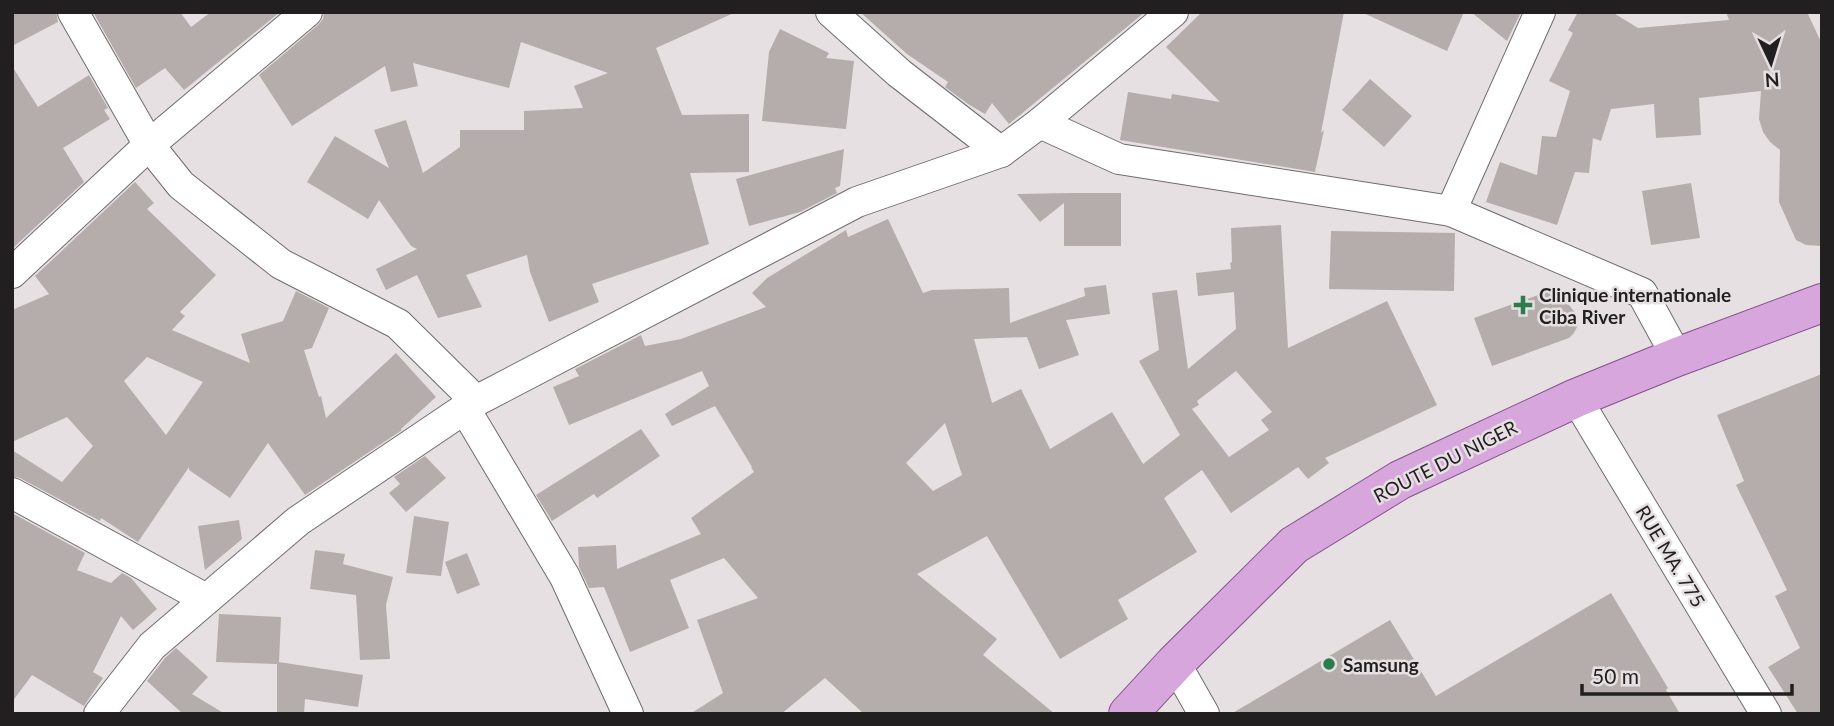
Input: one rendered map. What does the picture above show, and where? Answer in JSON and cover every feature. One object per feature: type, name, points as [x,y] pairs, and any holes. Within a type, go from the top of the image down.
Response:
[{"type":"main road","name":"ROUTE DU NIGER","points":[[1128,714],[1175,663],[1294,545],[1400,480],[1576,398],[1822,303]]},
{"type":"street","points":[[73,12],[149,145],[181,185],[281,264],[398,324],[471,405],[565,577],[628,714]]},
{"type":"street","points":[[12,273],[149,145],[307,12]]},
{"type":"street","points":[[831,12],[899,73],[1001,152]]},
{"type":"street","points":[[99,714],[152,646],[298,521],[471,405],[857,202],[1001,152],[1040,123],[1173,12]]},
{"type":"street","points":[[1451,211],[1540,12]]},
{"type":"street","points":[[1040,123],[1119,159],[1451,211],[1642,293],[1677,357]]},
{"type":"street","name":"RUE MA. 775","points":[[1576,398],[1766,714]]},
{"type":"street","points":[[12,493],[206,600]]},
{"type":"street","points":[[1175,663],[1204,714]]},
{"type":"building","points":[[12,12],[56,12],[58,22],[12,46]]},
{"type":"building","points":[[93,12],[180,12],[191,27],[211,12],[280,12],[184,90],[165,68],[136,88]]},
{"type":"building","points":[[324,12],[736,12],[656,48],[682,115],[749,114],[749,172],[690,173],[709,244],[592,284],[599,302],[549,322],[530,272],[527,255],[466,275],[482,307],[438,318],[417,275],[386,290],[376,269],[417,249],[411,246],[379,200],[368,219],[307,182],[335,136],[389,168],[374,130],[406,120],[423,173],[460,147],[460,130],[524,130],[524,111],[583,108],[574,86],[608,73],[521,42],[509,88],[413,63],[418,86],[391,92],[385,66],[292,126],[259,75],[318,25]]},
{"type":"building","points":[[860,12],[1145,12],[1009,124],[992,103],[985,114],[945,87],[948,82],[907,54]]},
{"type":"building","points":[[1202,12],[1344,12],[1315,172],[1120,140],[1128,92],[1171,99],[1172,94],[1220,102],[1166,47]]},
{"type":"building","points":[[1361,12],[1464,12],[1447,51]]},
{"type":"building","points":[[1471,12],[1521,12],[1507,41]]},
{"type":"building","points":[[1578,12],[1612,12],[1638,28],[1729,20],[1726,12],[1807,12],[1822,44],[1822,246],[1806,245],[1796,240],[1779,202],[1780,150],[1763,132],[1759,119],[1761,91],[1699,98],[1701,135],[1656,138],[1654,104],[1611,109],[1601,141],[1593,138],[1589,173],[1575,172],[1557,225],[1486,202],[1500,162],[1537,175],[1542,136],[1556,137],[1570,91],[1549,81],[1573,33],[1568,30]]},
{"type":"building","points":[[780,29],[829,53],[826,58],[854,61],[846,129],[762,121],[769,52]]},
{"type":"building","points":[[12,66],[38,107],[89,75],[108,108],[104,110],[110,119],[63,148],[84,182],[14,247],[12,244]]},
{"type":"building","points":[[1370,79],[1412,116],[1384,147],[1342,110]]},
{"type":"building","points":[[844,149],[840,186],[835,188],[837,193],[800,212],[749,226],[736,179]]},
{"type":"building","points":[[135,182],[154,203],[147,209],[216,275],[180,312],[185,316],[172,330],[250,363],[241,334],[283,321],[296,291],[329,308],[312,348],[304,350],[326,418],[396,353],[436,397],[402,430],[305,495],[268,443],[230,498],[189,470],[189,467],[138,542],[101,518],[100,521],[12,476],[12,450],[62,482],[93,446],[67,417],[12,442],[12,310],[49,294],[35,276]],"holes":[[[147,357],[203,382],[166,435],[124,381]]]},
{"type":"building","points":[[1691,183],[1700,238],[1651,245],[1642,191]]},
{"type":"building","points":[[1121,193],[1121,246],[1064,246],[1064,203],[1040,222],[1017,194]]},
{"type":"building","points":[[888,219],[923,293],[932,290],[1009,288],[1010,323],[1085,296],[1084,288],[1106,285],[1110,314],[1066,320],[1079,355],[1039,369],[1027,337],[974,339],[992,403],[1021,389],[1050,449],[1112,412],[1143,464],[1180,435],[1139,361],[1159,350],[1152,293],[1177,290],[1188,369],[1236,329],[1234,292],[1198,296],[1196,273],[1231,269],[1231,228],[1281,225],[1288,348],[1387,301],[1437,405],[1325,458],[1329,463],[1308,479],[1298,467],[1231,513],[1202,470],[1164,498],[1197,552],[1118,600],[1128,619],[1060,659],[987,536],[917,574],[997,639],[983,655],[1055,714],[864,714],[825,678],[781,714],[690,714],[723,693],[697,620],[758,598],[724,558],[670,580],[689,628],[630,652],[604,587],[589,588],[579,567],[578,547],[616,545],[617,569],[701,534],[691,518],[754,472],[752,467],[715,406],[672,426],[665,414],[709,386],[702,371],[569,425],[553,387],[579,376],[575,369],[641,335],[645,346],[681,339],[766,307],[752,293],[767,278],[846,230],[848,237]],"holes":[[[1236,371],[1272,412],[1261,420],[1269,430],[1229,457],[1192,409],[1199,405],[1197,401]],[[945,423],[962,475],[933,491],[906,463]]]},
{"type":"building","points":[[1331,231],[1455,233],[1454,291],[1329,289]]},
{"type":"building","points":[[1552,290],[1555,299],[1569,305],[1577,315],[1574,333],[1569,338],[1492,366],[1474,318]]},
{"type":"building","points":[[1822,374],[1822,714],[1798,714],[1768,667],[1800,648],[1775,596],[1787,590],[1736,485],[1744,481],[1717,415]]},
{"type":"building","points":[[641,429],[660,456],[597,498],[594,494],[552,521],[536,495]]},
{"type":"building","points":[[425,456],[446,478],[406,512],[389,493],[400,484],[394,477]]},
{"type":"building","points":[[12,513],[85,553],[77,570],[111,583],[122,573],[131,578],[157,609],[133,630],[121,616],[93,672],[103,678],[84,706],[32,675],[12,702]]},
{"type":"building","points":[[414,516],[449,522],[441,576],[406,573]]},
{"type":"building","points":[[239,520],[242,539],[205,570],[198,526]]},
{"type":"building","points":[[315,550],[345,554],[343,564],[393,577],[386,605],[390,659],[360,660],[356,595],[310,589]]},
{"type":"building","points":[[467,553],[480,585],[457,594],[445,562]]},
{"type":"building","points":[[1611,593],[1668,688],[1666,690],[1680,714],[1231,714],[1390,620],[1436,696]]},
{"type":"building","points":[[219,614],[281,617],[279,662],[363,675],[358,707],[305,699],[304,714],[277,714],[277,664],[216,662]]},
{"type":"building","points":[[176,648],[208,677],[192,694],[225,714],[183,714],[147,681]]},
{"type":"place","name":"Clinique internationale Ciba River","points":[[1523,305]]},
{"type":"place","name":"Samsung","points":[[1329,664]]}]
